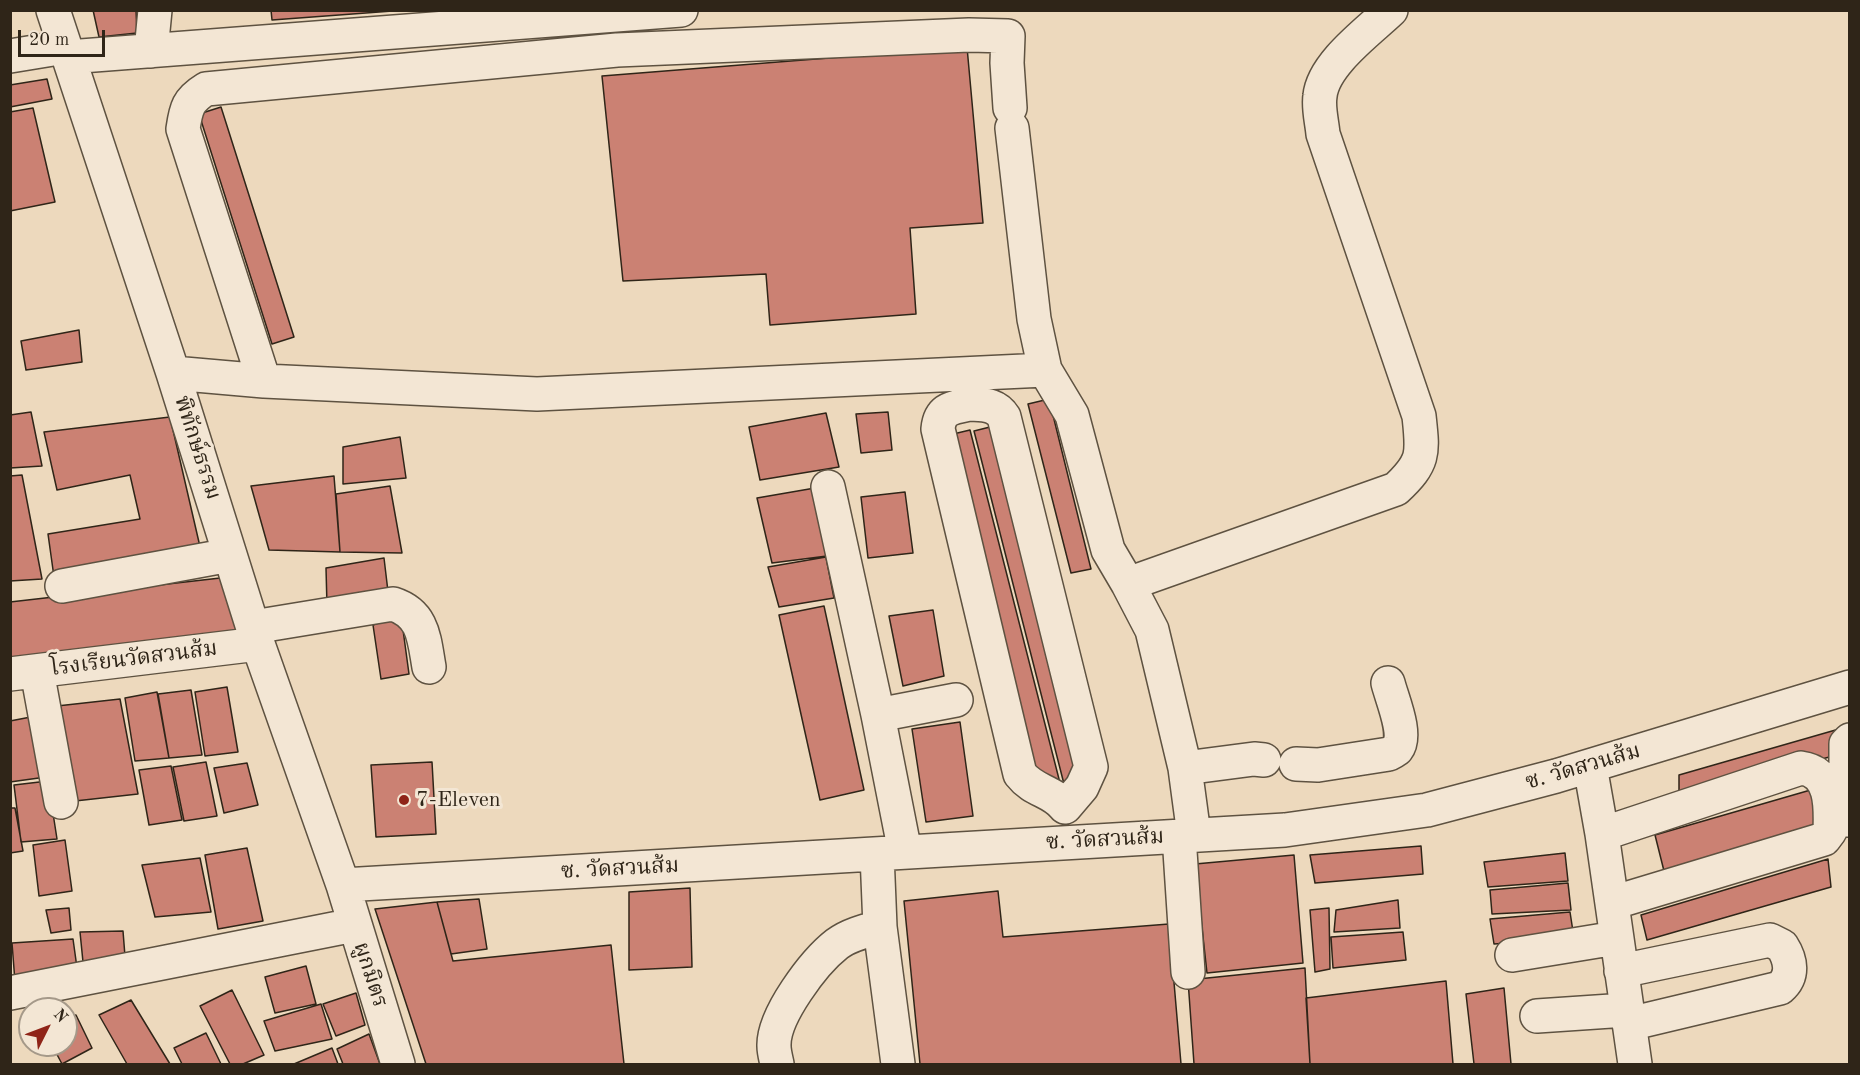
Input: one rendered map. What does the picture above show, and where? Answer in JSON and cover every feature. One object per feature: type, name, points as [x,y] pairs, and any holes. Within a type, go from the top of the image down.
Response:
[{"type":"street","name":"พิทักษ์ธรรม","points":[[53,10],[173,373],[256,635],[343,885]]},
{"type":"street","points":[[151,51],[155,10]]},
{"type":"street","points":[[10,56],[67,52],[151,51],[681,10]]},
{"type":"street","points":[[1128,584],[1396,489],[1418,464],[1422,450],[1419,416],[1323,134],[1320,96],[1325,79],[1336,63],[1391,10]]},
{"type":"street","points":[[264,381],[183,129],[185,113],[192,98],[206,89],[617,50],[969,35],[1010,23],[1007,63],[1011,118],[1034,319],[1045,370],[1072,414],[1108,550],[1152,630],[1185,768],[1188,972]]},
{"type":"street","points":[[173,373],[264,381],[537,394],[1045,370]]},
{"type":"street","points":[[1065,807],[1082,787],[1091,767],[1004,417],[999,410],[985,405],[970,404],[952,408],[939,419],[938,429],[1020,774],[1026,783],[1051,795],[1065,807],[1070,842]]},
{"type":"street","points":[[828,487],[878,715],[891,853],[880,927],[898,1065]]},
{"type":"street","points":[[62,586],[230,555]]},
{"type":"street","name":"โรงเรียนวัดสวนส้ม","points":[[24,672],[256,635],[393,604],[414,615],[423,632],[429,667]]},
{"type":"street","points":[[24,672],[62,802]]},
{"type":"street","points":[[1296,764],[1328,763],[1389,754],[1397,749],[1401,739],[1400,723],[1388,684]]},
{"type":"street","name":"ซ. วัดสวนส้ม","points":[[343,885],[1285,830],[1427,810],[1590,765],[1850,687]]},
{"type":"street","points":[[878,715],[956,700]]},
{"type":"street","points":[[1185,768],[1254,759],[1264,760]]},
{"type":"street","points":[[1848,760],[1846,813],[1850,825]]},
{"type":"street","points":[[1590,765],[1602,834],[1634,1064]]},
{"type":"street","points":[[1602,834],[1801,768],[1812,769],[1821,778],[1828,793],[1830,831],[1824,839],[1611,903]]},
{"type":"street","name":"ผูกมิตร","points":[[343,885],[398,1065]]},
{"type":"street","points":[[10,993],[354,925]]},
{"type":"street","points":[[777,1065],[774,1044],[781,1018],[793,995],[810,972],[837,944],[858,933],[880,927]]},
{"type":"street","points":[[1512,955],[1616,938]]},
{"type":"street","points":[[1537,1016],[1628,1017],[1780,988],[1786,983],[1790,965],[1782,946],[1770,940],[1621,971]]},
{"type":"building","points":[[93,10],[136,10],[137,33],[99,37]]},
{"type":"building","points":[[271,10],[406,10],[272,20]]},
{"type":"building","points":[[967,47],[983,223],[910,228],[916,314],[770,325],[766,274],[623,281],[602,76]]},
{"type":"building","points":[[47,79],[52,99],[10,107],[10,85]]},
{"type":"building","points":[[221,107],[294,337],[272,344],[199,114]]},
{"type":"building","points":[[33,108],[55,202],[10,211],[10,112]]},
{"type":"building","points":[[79,330],[82,362],[26,370],[21,341]]},
{"type":"building","points":[[1049,399],[1091,569],[1071,573],[1028,404]]},
{"type":"building","points":[[31,412],[42,466],[10,468],[10,415]]},
{"type":"building","points":[[888,412],[892,450],[861,453],[856,414]]},
{"type":"building","points":[[826,413],[839,467],[760,480],[749,427]]},
{"type":"building","points":[[170,417],[201,551],[54,577],[48,534],[140,519],[130,475],[57,490],[44,432]]},
{"type":"building","points":[[994,426],[1084,779],[1064,784],[974,431]]},
{"type":"building","points":[[970,430],[1060,783],[1039,788],[949,435]]},
{"type":"building","points":[[400,437],[406,478],[343,484],[343,447]]},
{"type":"building","points":[[22,475],[42,579],[10,581],[10,476]]},
{"type":"building","points":[[334,476],[340,552],[269,550],[251,486]]},
{"type":"building","points":[[390,486],[402,553],[340,552],[336,494]]},
{"type":"building","points":[[815,488],[827,556],[772,563],[757,498]]},
{"type":"building","points":[[905,492],[913,553],[868,558],[861,497]]},
{"type":"building","points":[[826,557],[834,598],[779,607],[768,567]]},
{"type":"building","points":[[384,558],[389,600],[327,606],[326,568]]},
{"type":"building","points":[[229,577],[240,631],[11,659],[10,602]]},
{"type":"building","points":[[824,606],[864,790],[820,800],[779,615]]},
{"type":"building","points":[[933,610],[944,676],[903,686],[889,616]]},
{"type":"building","points":[[401,615],[409,674],[381,679],[373,625]]},
{"type":"building","points":[[227,687],[238,752],[205,756],[195,692]]},
{"type":"building","points":[[191,690],[202,755],[169,758],[158,694]]},
{"type":"building","points":[[157,692],[169,758],[135,761],[125,698]]},
{"type":"building","points":[[120,699],[138,794],[75,801],[57,706]]},
{"type":"building","points":[[36,716],[46,777],[10,782],[10,721]]},
{"type":"building","points":[[960,722],[973,816],[926,822],[912,729]]},
{"type":"building","points":[[1839,729],[1840,754],[1679,799],[1679,775]]},
{"type":"building","points":[[206,762],[217,816],[184,821],[173,767]]},
{"type":"building","name":"7-Eleven","points":[[432,762],[436,834],[376,837],[371,765]]},
{"type":"building","points":[[247,763],[258,805],[224,813],[214,768]]},
{"type":"building","points":[[171,766],[182,820],[149,825],[139,770]]},
{"type":"building","points":[[48,781],[57,839],[21,842],[14,785]]},
{"type":"building","points":[[1814,789],[1821,830],[1665,875],[1655,835]]},
{"type":"building","points":[[10,808],[15,808],[23,851],[10,853]]},
{"type":"building","points":[[65,840],[72,891],[39,896],[33,845]]},
{"type":"building","points":[[1421,846],[1423,874],[1315,883],[1310,855]]},
{"type":"building","points":[[247,848],[263,921],[218,929],[205,855]]},
{"type":"building","points":[[1565,853],[1568,881],[1488,887],[1484,862]]},
{"type":"building","points":[[1294,855],[1303,963],[1207,973],[1195,864]]},
{"type":"building","points":[[200,858],[211,912],[155,917],[142,865]]},
{"type":"building","points":[[1828,859],[1831,887],[1647,940],[1641,915]]},
{"type":"building","points":[[1568,883],[1571,910],[1492,914],[1490,890]]},
{"type":"building","points":[[690,888],[692,967],[629,970],[629,892]]},
{"type":"building","points":[[998,891],[1003,937],[1169,924],[1181,1064],[920,1064],[904,901]]},
{"type":"building","points":[[479,899],[487,949],[451,954],[437,902]]},
{"type":"building","points":[[1398,900],[1400,928],[1334,932],[1336,910]]},
{"type":"building","points":[[437,902],[453,961],[611,945],[624,1064],[426,1064],[375,909]]},
{"type":"building","points":[[69,908],[71,930],[51,933],[46,910]]},
{"type":"building","points":[[1329,908],[1330,969],[1315,972],[1310,910]]},
{"type":"building","points":[[1570,912],[1574,938],[1494,944],[1490,919]]},
{"type":"building","points":[[123,931],[126,969],[84,972],[80,932]]},
{"type":"building","points":[[1403,932],[1406,960],[1333,968],[1331,937]]},
{"type":"building","points":[[73,939],[78,975],[15,982],[12,943]]},
{"type":"building","points":[[306,966],[316,1004],[275,1013],[265,977]]},
{"type":"building","points":[[1305,968],[1310,1064],[1194,1064],[1188,980]]},
{"type":"building","points":[[1446,981],[1453,1064],[1310,1064],[1306,998]]},
{"type":"building","points":[[1504,988],[1511,1064],[1474,1064],[1466,994]]},
{"type":"building","points":[[232,990],[264,1055],[243,1064],[230,1064],[200,1006]]},
{"type":"building","points":[[356,993],[365,1025],[336,1036],[323,1004]]},
{"type":"building","points":[[131,1000],[170,1064],[127,1064],[99,1015]]},
{"type":"building","points":[[321,1004],[332,1039],[275,1051],[264,1021]]},
{"type":"building","points":[[78,1019],[92,1048],[78,1055]]},
{"type":"building","points":[[206,1033],[221,1064],[182,1064],[174,1048]]},
{"type":"building","points":[[369,1034],[380,1064],[343,1064],[337,1049]]},
{"type":"building","points":[[332,1048],[338,1064],[294,1064]]},
{"type":"building","points":[[58,1057],[75,1057],[62,1064]]},
{"type":"place","name":"7-Eleven","points":[[404,800]]}]
